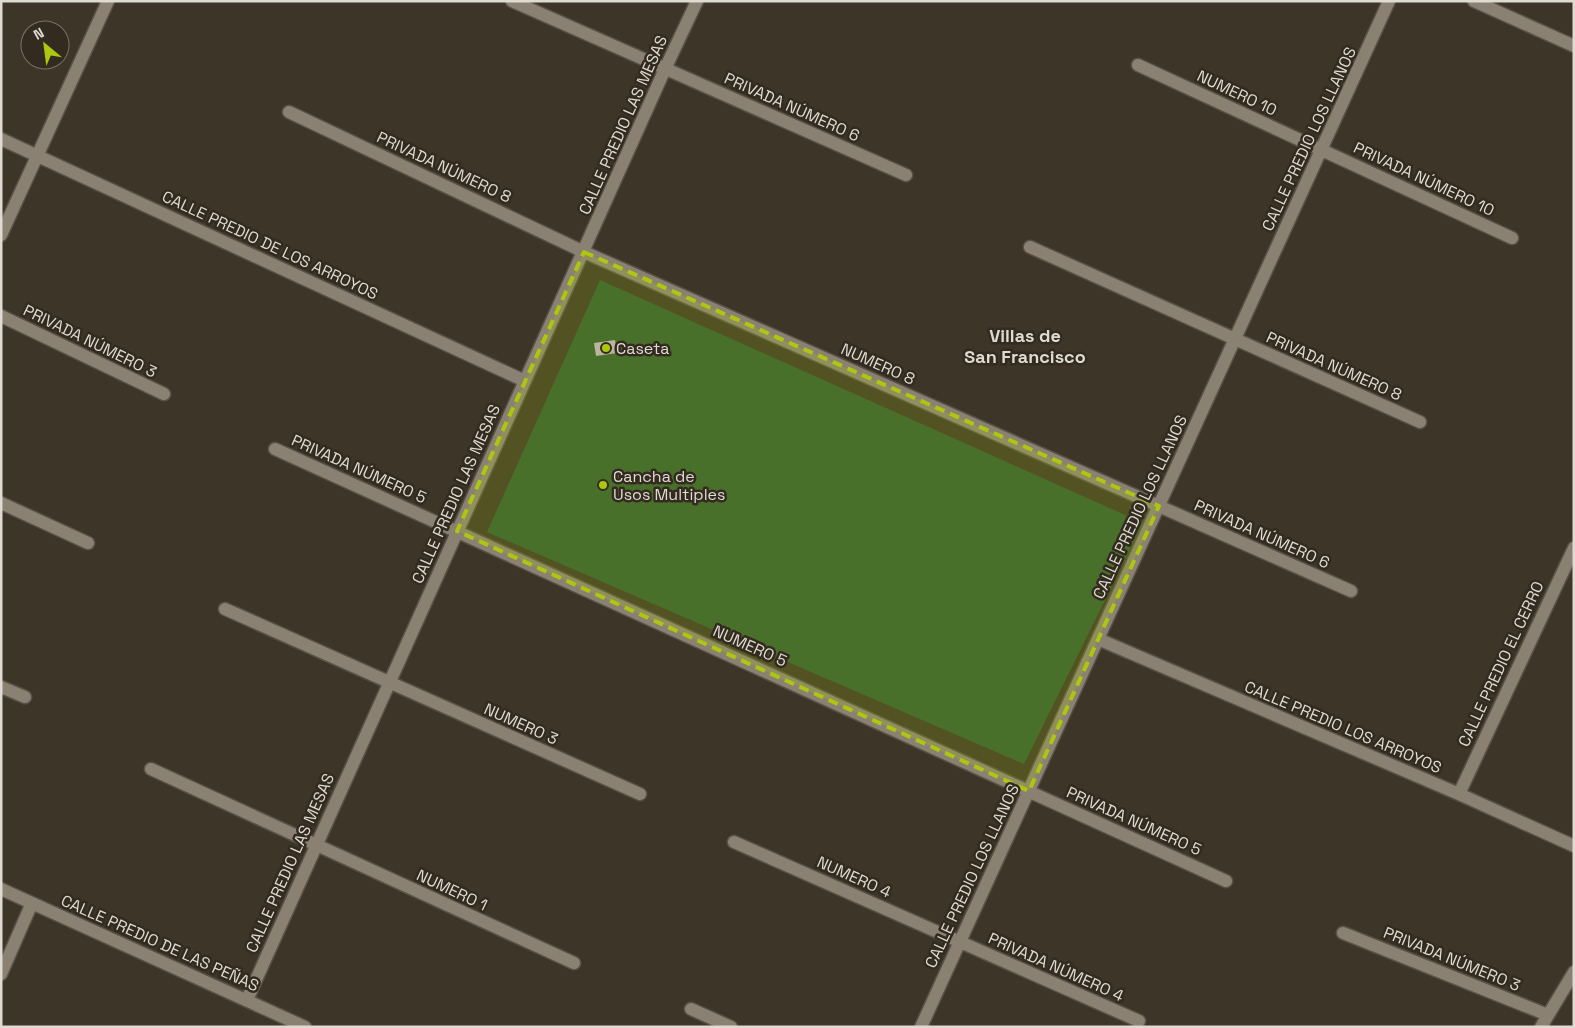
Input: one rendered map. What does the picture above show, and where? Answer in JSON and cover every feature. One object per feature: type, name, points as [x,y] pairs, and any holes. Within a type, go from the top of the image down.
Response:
[{"type":"street","points":[[1,236],[108,1]]},
{"type":"street","name":"PRIVADA NÚMERO 6","points":[[512,1],[906,175]]},
{"type":"street","name":"CALLE PREDIO LAS MESAS","points":[[247,1000],[697,1]]},
{"type":"street","name":"CALLE PREDIO LOS LLANOS","points":[[921,1027],[1389,1]]},
{"type":"street","points":[[1474,1],[1574,46]]},
{"type":"street","name":"NUMERO 10","points":[[1138,65],[1322,150]]},
{"type":"street","name":"PRIVADA NÚMERO 8","points":[[289,112],[584,252]]},
{"type":"street","name":"CALLE PREDIO DE LOS ARROYOS","points":[[1,139],[525,381]]},
{"type":"street","name":"PRIVADA NÚMERO 10","points":[[1322,150],[1512,238]]},
{"type":"street","points":[[1030,247],[1235,339]]},
{"type":"street","name":"NUMERO 8","points":[[584,252],[1159,506]]},
{"type":"street","name":"PRIVADA NÚMERO 3","points":[[1,316],[164,394]]},
{"type":"street","name":"PRIVADA NÚMERO 8","points":[[1235,339],[1420,422]]},
{"type":"street","name":"PRIVADA NÚMERO 5","points":[[275,449],[457,532]]},
{"type":"street","points":[[1,503],[88,543]]},
{"type":"street","name":"PRIVADA NÚMERO 6","points":[[1159,506],[1352,591]]},
{"type":"street","name":"NUMERO 5","points":[[457,532],[1029,791]]},
{"type":"street","name":"CALLE PREDIO EL CERRO","points":[[1459,794],[1574,548]]},
{"type":"street","points":[[225,609],[390,683]]},
{"type":"street","name":"CALLE PREDIO LOS ARROYOS","points":[[1098,639],[1459,794],[1574,846]]},
{"type":"street","name":"NUMERO 3","points":[[390,683],[640,794]]},
{"type":"street","points":[[1,687],[25,697]]},
{"type":"street","name":"NUMERO 1","points":[[151,769],[574,963]]},
{"type":"street","name":"PRIVADA NÚMERO 5","points":[[1029,791],[1226,881]]},
{"type":"street","name":"NUMERO 4","points":[[734,842],[960,942]]},
{"type":"street","name":"CALLE PREDIO DE LAS PEÑAS","points":[[1,889],[305,1027]]},
{"type":"street","points":[[1,974],[32,903]]},
{"type":"street","name":"PRIVADA NÚMERO 3","points":[[1343,933],[1548,1015]]},
{"type":"street","name":"PRIVADA NÚMERO 4","points":[[960,942],[1138,1021]]},
{"type":"street","points":[[1541,1027],[1574,972]]},
{"type":"street","points":[[691,1009],[731,1027]]},
{"type":"highlighted area","points":[[584,252],[1159,506],[1029,791],[457,531]]},
{"type":"green space","points":[[600,280],[1143,523],[1024,764],[487,532]]},
{"type":"building","name":"Caseta","points":[[615,340],[617,353],[596,356],[594,343]]},
{"type":"place","name":"Caseta","points":[[606,348]]},
{"type":"place","name":"Cancha de Usos Multiples","points":[[603,485]]},
{"type":"district","name":"Villas de San Francisco","points":[[1025,345]]}]
